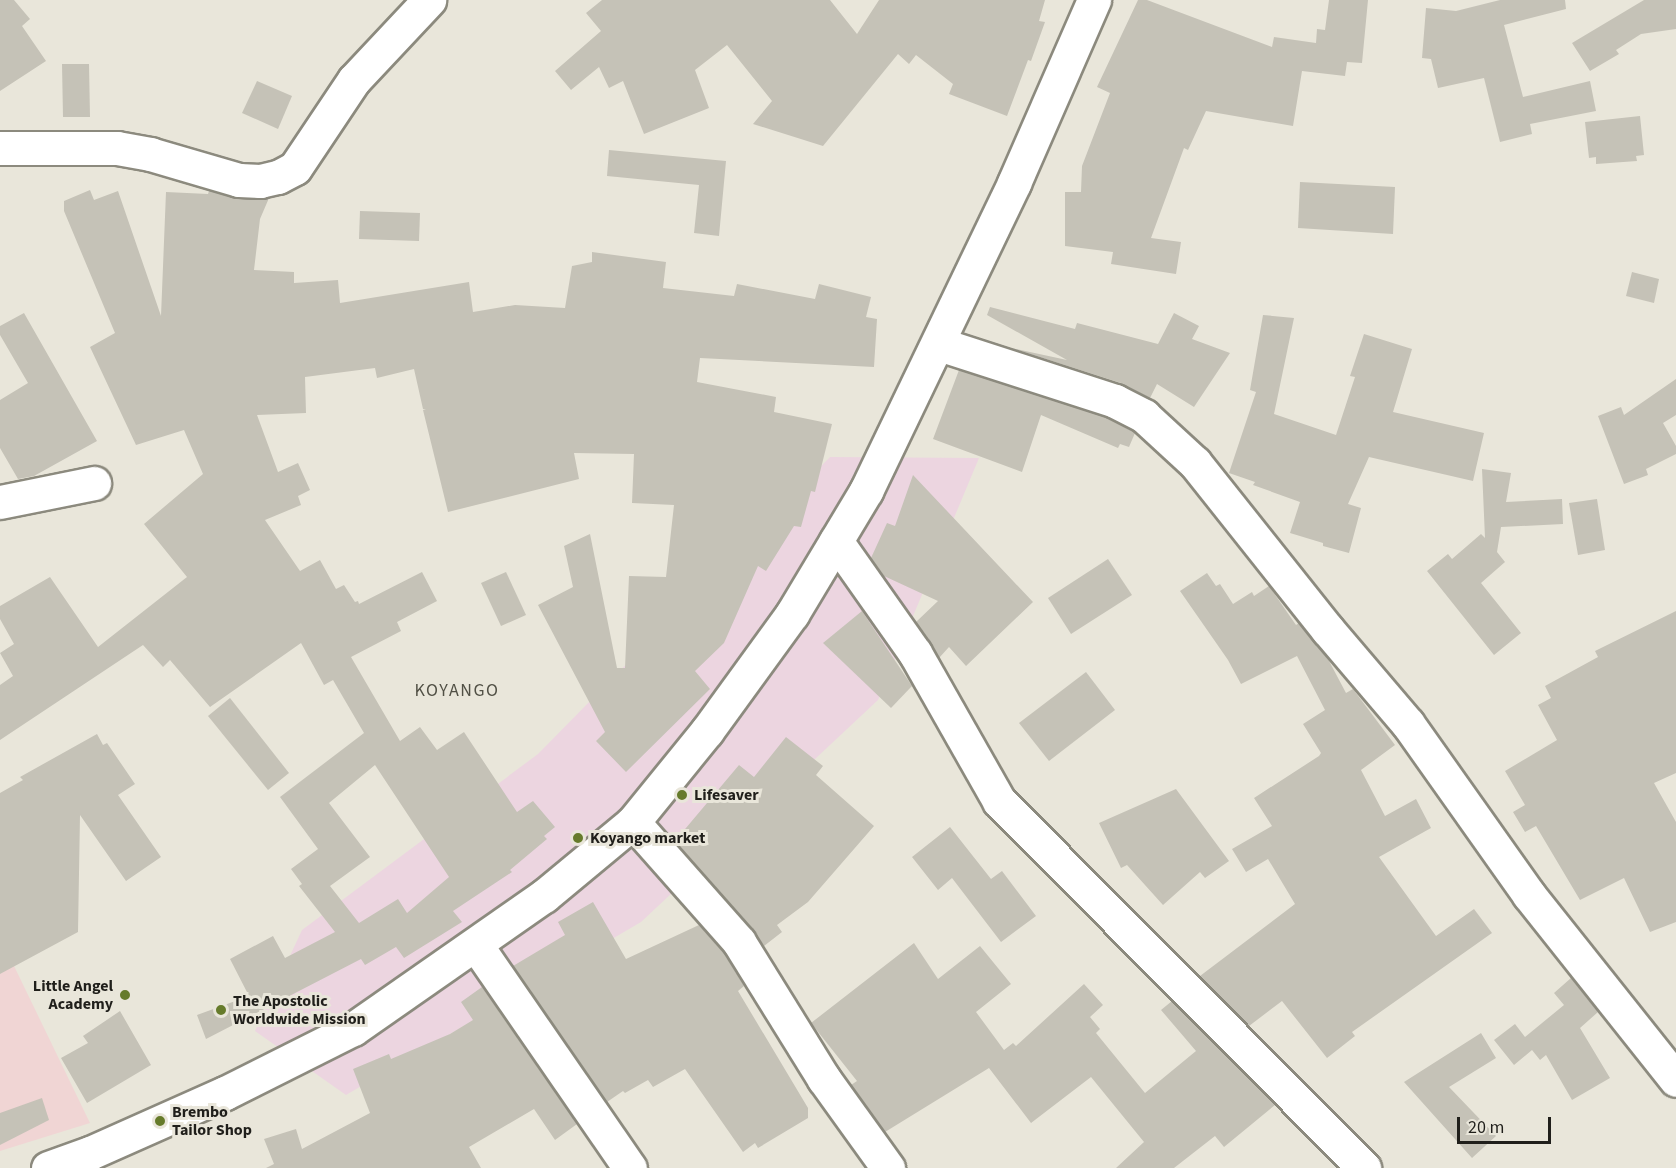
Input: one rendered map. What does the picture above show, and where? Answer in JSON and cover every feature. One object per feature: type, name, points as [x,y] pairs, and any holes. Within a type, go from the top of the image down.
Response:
[{"type":"street","points":[[0,148],[117,148],[150,154],[239,180],[260,182],[278,177],[295,168],[354,80],[429,0]]},
{"type":"street","points":[[48,1168],[90,1153],[225,1093],[353,1029],[544,896],[633,822],[707,731],[792,615],[866,491],[939,344],[1014,183],[1094,0]]},
{"type":"street","points":[[939,344],[1115,401],[1144,416],[1195,463],[1328,630],[1408,724],[1529,895],[1676,1080]]},
{"type":"street","points":[[0,502],[94,483]]},
{"type":"street","points":[[836,541],[915,652],[999,801],[1364,1168]]},
{"type":"street","points":[[633,822],[739,942],[824,1079],[888,1168]]},
{"type":"street","points":[[476,945],[630,1168]]},
{"type":"shaded area","name":"Koyango market","points":[[830,457],[979,458],[878,700],[641,922],[346,1095],[255,1031],[302,930],[538,754]]},
{"type":"shaded area","points":[[0,937],[90,1123],[0,1151]]},
{"type":"building","points":[[0,0],[14,0],[30,19],[22,26],[46,61],[0,91]]},
{"type":"building","points":[[602,0],[830,0],[857,34],[879,0],[1045,0],[1039,21],[1045,22],[1007,116],[949,94],[953,84],[916,55],[909,64],[898,54],[823,146],[753,124],[772,101],[727,45],[695,70],[709,108],[644,134],[623,81],[609,88],[599,67],[571,90],[555,71],[601,31],[586,13]]},
{"type":"building","points":[[1138,0],[1147,0],[1272,47],[1274,37],[1316,43],[1317,29],[1325,30],[1329,0],[1368,0],[1362,63],[1347,62],[1345,76],[1302,71],[1293,126],[1206,111],[1188,150],[1184,148],[1151,238],[1181,242],[1176,274],[1111,264],[1113,252],[1065,246],[1065,192],[1081,192],[1082,166],[1110,93],[1097,87]]},
{"type":"building","points":[[1500,0],[1565,0],[1566,9],[1504,25],[1523,97],[1590,81],[1596,111],[1530,124],[1532,134],[1500,142],[1484,78],[1438,88],[1431,59],[1422,58],[1426,8],[1456,11]]},
{"type":"building","points":[[1644,0],[1676,0],[1676,29],[1641,34],[1616,50],[1619,54],[1590,71],[1572,43]]},
{"type":"building","points":[[62,64],[89,64],[90,117],[63,117]]},
{"type":"building","points":[[257,81],[292,96],[278,129],[242,113]]},
{"type":"building","points":[[1640,116],[1644,155],[1636,156],[1637,161],[1596,164],[1596,157],[1589,158],[1585,122]]},
{"type":"building","points":[[609,150],[726,161],[719,236],[694,233],[699,185],[607,176]]},
{"type":"building","points":[[1300,182],[1395,187],[1393,234],[1298,228]]},
{"type":"building","points":[[90,190],[94,200],[118,191],[161,316],[166,192],[208,194],[209,191],[238,199],[269,198],[260,219],[254,270],[294,272],[294,283],[338,280],[340,303],[469,282],[473,312],[515,305],[565,308],[572,266],[592,262],[592,252],[666,262],[663,288],[734,296],[737,284],[815,299],[819,284],[871,297],[866,317],[877,319],[874,367],[700,358],[697,382],[776,397],[774,412],[832,424],[815,492],[811,491],[801,527],[794,526],[766,571],[758,566],[724,643],[695,671],[710,689],[626,772],[596,741],[605,732],[538,605],[573,587],[564,546],[590,534],[617,668],[625,668],[629,576],[666,577],[674,505],[632,503],[634,454],[574,453],[579,479],[448,512],[423,410],[426,409],[423,409],[414,369],[377,378],[375,368],[305,377],[306,413],[257,415],[278,472],[298,463],[310,490],[298,496],[301,505],[265,520],[300,571],[320,560],[336,589],[344,585],[355,602],[358,601],[359,604],[422,572],[437,601],[397,622],[401,631],[351,657],[400,741],[420,727],[437,750],[464,732],[517,812],[533,801],[555,827],[544,836],[547,839],[510,870],[512,872],[453,911],[462,922],[404,958],[396,947],[365,965],[361,959],[206,1039],[197,1015],[249,996],[230,959],[273,936],[285,958],[335,932],[299,886],[302,884],[291,869],[318,849],[280,797],[364,733],[333,680],[324,685],[301,643],[210,707],[170,660],[163,667],[143,645],[0,740],[0,685],[13,676],[0,653],[14,644],[0,619],[0,606],[50,577],[98,647],[187,577],[144,524],[203,474],[184,430],[136,445],[90,347],[115,333],[64,211],[64,201]],"holes":[[[375,765],[449,877],[407,913],[398,899],[359,923],[330,886],[370,857],[329,803]]]},
{"type":"building","points":[[360,211],[420,213],[419,241],[359,239]]},
{"type":"building","points":[[1632,272],[1659,279],[1654,303],[1626,296]]},
{"type":"building","points":[[990,307],[1075,329],[1077,323],[1158,344],[1174,313],[1199,326],[1192,339],[1230,353],[1194,407],[1157,384],[1150,398],[1121,383],[1011,348],[1067,360],[987,315]]},
{"type":"building","points":[[24,313],[97,441],[34,476],[18,479],[0,448],[0,400],[28,383],[0,335],[0,326]]},
{"type":"building","points":[[1263,315],[1294,318],[1274,414],[1336,435],[1355,377],[1350,376],[1364,334],[1412,349],[1393,412],[1484,433],[1473,481],[1369,457],[1348,504],[1361,508],[1349,553],[1290,533],[1300,502],[1253,485],[1255,482],[1229,473],[1256,392],[1250,390]]},
{"type":"building","points":[[959,370],[1108,418],[1135,433],[1129,447],[1120,444],[1118,448],[1041,415],[1022,472],[933,439]]},
{"type":"building","points":[[1676,379],[1676,415],[1663,423],[1676,446],[1676,454],[1646,469],[1648,475],[1624,484],[1598,416],[1621,407],[1624,415]]},
{"type":"building","points":[[1482,469],[1511,473],[1506,502],[1562,499],[1563,524],[1501,527],[1497,552],[1505,562],[1481,583],[1521,633],[1494,655],[1427,571],[1448,554],[1452,559],[1481,534],[1485,538]]},
{"type":"building","points":[[913,475],[1033,602],[966,666],[949,647],[939,658],[916,622],[938,601],[884,576],[871,558],[887,523],[895,526]]},
{"type":"building","points":[[1597,499],[1605,550],[1578,555],[1569,503]]},
{"type":"building","points":[[1108,559],[1132,595],[1071,634],[1048,598]]},
{"type":"building","points":[[506,572],[526,615],[501,626],[481,583]]},
{"type":"building","points":[[1207,573],[1216,586],[1220,584],[1233,604],[1252,592],[1254,596],[1269,586],[1296,625],[1299,623],[1328,659],[1346,693],[1353,689],[1395,745],[1361,770],[1385,816],[1416,799],[1431,828],[1379,857],[1436,936],[1474,909],[1492,933],[1352,1032],[1355,1036],[1327,1058],[1282,1001],[1249,1026],[1200,976],[1295,904],[1268,859],[1246,872],[1232,849],[1272,826],[1254,798],[1319,756],[1321,753],[1303,724],[1325,710],[1297,656],[1241,684],[1228,660],[1180,591]]},
{"type":"building","points":[[862,611],[912,686],[891,708],[823,643]]},
{"type":"building","points":[[1676,611],[1676,773],[1654,783],[1676,822],[1676,922],[1650,932],[1624,878],[1580,900],[1536,826],[1525,832],[1513,812],[1525,805],[1505,771],[1557,740],[1538,705],[1551,698],[1545,686],[1598,657],[1595,651]]},
{"type":"building","points":[[1086,672],[1115,710],[1049,761],[1019,723]]},
{"type":"building","points":[[230,698],[289,773],[268,790],[208,716]]},
{"type":"building","points":[[97,734],[103,745],[107,743],[135,784],[118,795],[161,857],[126,881],[80,815],[78,932],[0,974],[0,793],[23,780],[20,777]]},
{"type":"building","points":[[786,737],[823,766],[816,775],[874,826],[808,902],[777,925],[782,932],[764,946],[753,930],[675,841],[739,765],[754,777]]},
{"type":"building","points":[[1176,789],[1229,861],[1205,878],[1200,872],[1163,905],[1127,865],[1121,868],[1099,823]]},
{"type":"building","points":[[950,827],[991,879],[1002,871],[1036,916],[1001,942],[952,878],[938,890],[912,857]]},
{"type":"building","points":[[593,902],[626,959],[699,925],[724,953],[744,986],[738,991],[808,1108],[808,1118],[758,1148],[755,1143],[743,1152],[685,1069],[653,1087],[648,1080],[625,1093],[623,1091],[607,1102],[513,966],[565,935],[558,922]]},
{"type":"building","points":[[914,943],[938,979],[980,946],[1011,984],[976,1012],[1004,1050],[1013,1043],[1016,1046],[1084,984],[1103,1005],[1090,1017],[1100,1029],[1096,1033],[1145,1093],[1196,1051],[1161,1010],[1172,1001],[1275,1105],[1224,1147],[1215,1136],[1174,1168],[1116,1168],[1144,1142],[1091,1077],[1031,1123],[989,1068],[885,1132],[851,1085],[857,1081],[811,1023]]},
{"type":"building","points":[[1571,978],[1598,1012],[1580,1028],[1610,1078],[1572,1100],[1546,1055],[1540,1060],[1532,1050],[1514,1065],[1494,1040],[1515,1024],[1525,1037],[1564,1005],[1554,993]]},
{"type":"building","points":[[482,987],[577,1124],[555,1140],[534,1109],[469,1147],[481,1168],[266,1168],[274,1164],[264,1139],[296,1129],[302,1149],[370,1113],[353,1069],[389,1054],[391,1059],[450,1034],[473,1020],[461,1002]]},
{"type":"building","points":[[120,1011],[151,1065],[87,1103],[61,1058],[88,1043],[83,1036]]},
{"type":"building","points":[[1481,1033],[1496,1058],[1449,1087],[1496,1136],[1472,1158],[1404,1082]]},
{"type":"building","points":[[42,1098],[49,1120],[0,1145],[0,1113]]},
{"type":"place","name":"Lifesaver","points":[[682,795]]},
{"type":"place","name":"Koyango market","points":[[578,838]]},
{"type":"place","name":"Little Angel Academy","points":[[125,995]]},
{"type":"place","name":"The Apostolic Worldwide Mission","points":[[221,1010]]},
{"type":"place","name":"Brembo Tailor Shop","points":[[160,1121]]},
{"type":"district","name":"KOYANGO","points":[[457,691]]}]
